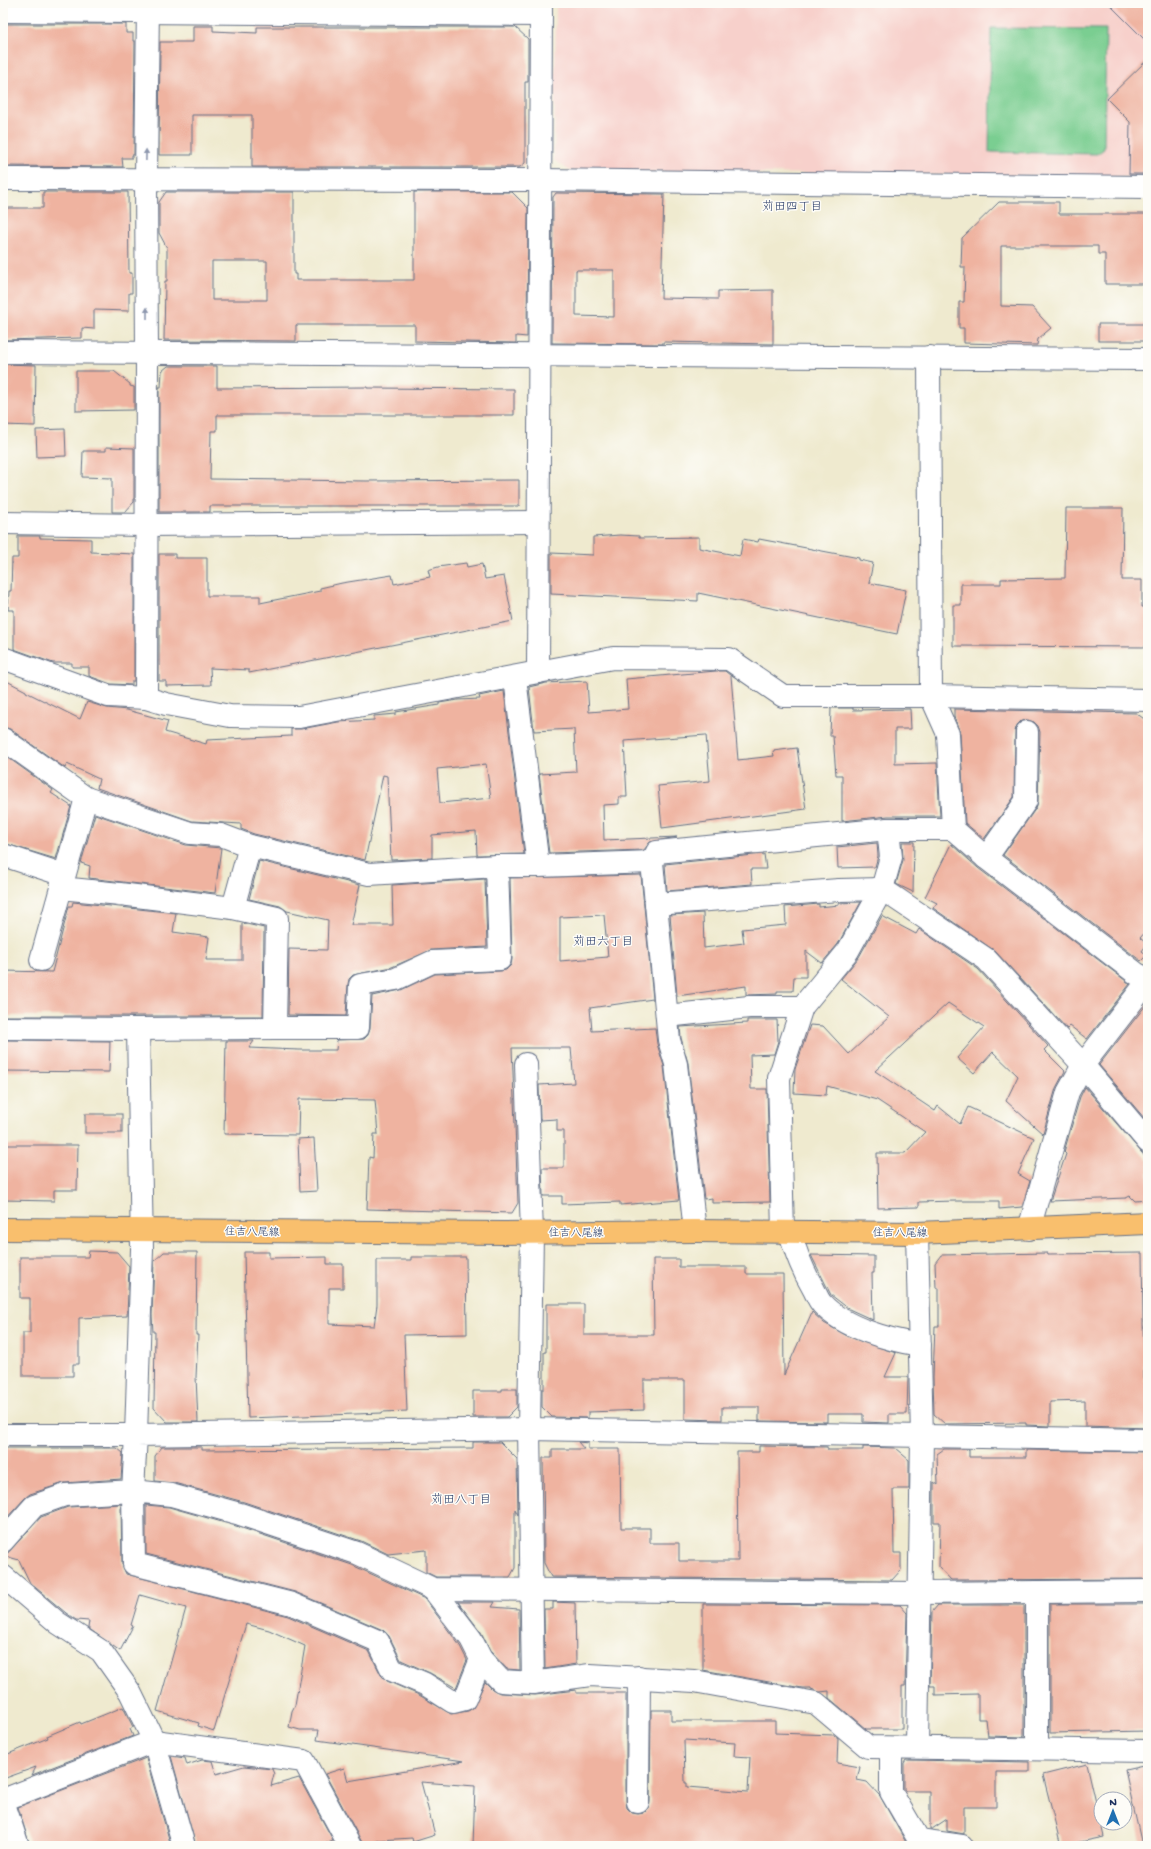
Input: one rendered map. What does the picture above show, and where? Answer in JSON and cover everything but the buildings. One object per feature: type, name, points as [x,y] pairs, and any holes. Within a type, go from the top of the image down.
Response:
[{"type":"main road","name":"住吉八尾線","points":[[3,1229],[532,1233],[917,1233],[1148,1223]]},
{"type":"street","points":[[146,698],[146,180],[148,7]]},
{"type":"street","points":[[3,11],[148,7],[541,9],[538,672]]},
{"type":"street","points":[[3,179],[540,180],[1148,187]]},
{"type":"street","points":[[3,352],[540,354],[1148,359]]},
{"type":"street","points":[[929,357],[931,696],[948,734],[953,829]]},
{"type":"street","points":[[3,523],[146,525],[538,522]]},
{"type":"street","points":[[3,658],[108,696],[146,698],[166,704],[230,716],[299,717],[515,678],[538,672],[613,658],[730,659],[782,696],[931,696],[1148,700]]},
{"type":"street","points":[[515,678],[538,866]]},
{"type":"street","points":[[986,858],[1026,801],[1027,732]]},
{"type":"street","points":[[3,739],[86,798],[190,832],[221,835],[250,846],[369,874],[497,866],[652,862]]},
{"type":"street","points":[[41,960],[86,798]]},
{"type":"street","points":[[888,829],[891,858],[882,889],[848,951],[802,1007],[779,1078],[786,1232],[800,1265],[822,1304],[840,1318],[873,1334],[920,1345]]},
{"type":"street","points":[[695,1232],[676,1064],[669,1040],[652,862],[657,852],[888,829],[953,829],[986,858],[1137,974],[1148,980],[1083,1065],[1068,1092],[1029,1229]]},
{"type":"street","points":[[233,908],[250,846]]},
{"type":"street","points":[[3,854],[62,882],[120,894],[233,908],[277,918],[275,1028]]},
{"type":"street","points":[[3,1028],[358,1028],[360,985],[396,979],[432,962],[500,959],[497,866]]},
{"type":"street","points":[[656,904],[839,890],[882,889],[986,959],[1083,1065],[1148,1142]]},
{"type":"street","points":[[667,1016],[750,1007],[802,1007]]},
{"type":"street","points":[[138,1029],[142,1249],[133,1491],[134,1564],[292,1604],[378,1641],[392,1670],[425,1684],[453,1702],[465,1699],[481,1659]]},
{"type":"street","points":[[526,1064],[532,1233],[529,1429],[533,1683]]},
{"type":"street","points":[[917,1233],[922,1437],[917,1747]]},
{"type":"street","points":[[3,1435],[136,1435],[529,1429],[1148,1440]]},
{"type":"street","points":[[3,1541],[34,1506],[65,1495],[133,1491],[171,1495],[248,1516],[357,1553],[433,1589],[919,1593],[1148,1591]]},
{"type":"street","points":[[3,1576],[58,1623],[101,1650],[130,1692],[154,1741],[184,1846]]},
{"type":"street","points":[[433,1589],[471,1639],[481,1659],[502,1681],[533,1683],[590,1675],[694,1681],[816,1703],[868,1747],[1148,1751]]},
{"type":"street","points":[[1037,1592],[1037,1749]]},
{"type":"street","points":[[638,1802],[639,1677]]},
{"type":"street","points":[[18,1846],[3,1800],[154,1741],[304,1761],[350,1846]]},
{"type":"street","points":[[891,1748],[891,1792],[919,1840],[962,1846]]},
{"type":"shaded area","points":[[556,3],[1148,3],[1148,177],[570,171],[554,160]]},
{"type":"green space","points":[[991,28],[1106,29],[1104,149],[1097,154],[989,152]]},
{"type":"district","name":"苅田四丁目","points":[[792,206]]},
{"type":"district","name":"苅田六丁目","points":[[603,941]]},
{"type":"district","name":"苅田八丁目","points":[[461,1499]]}]
